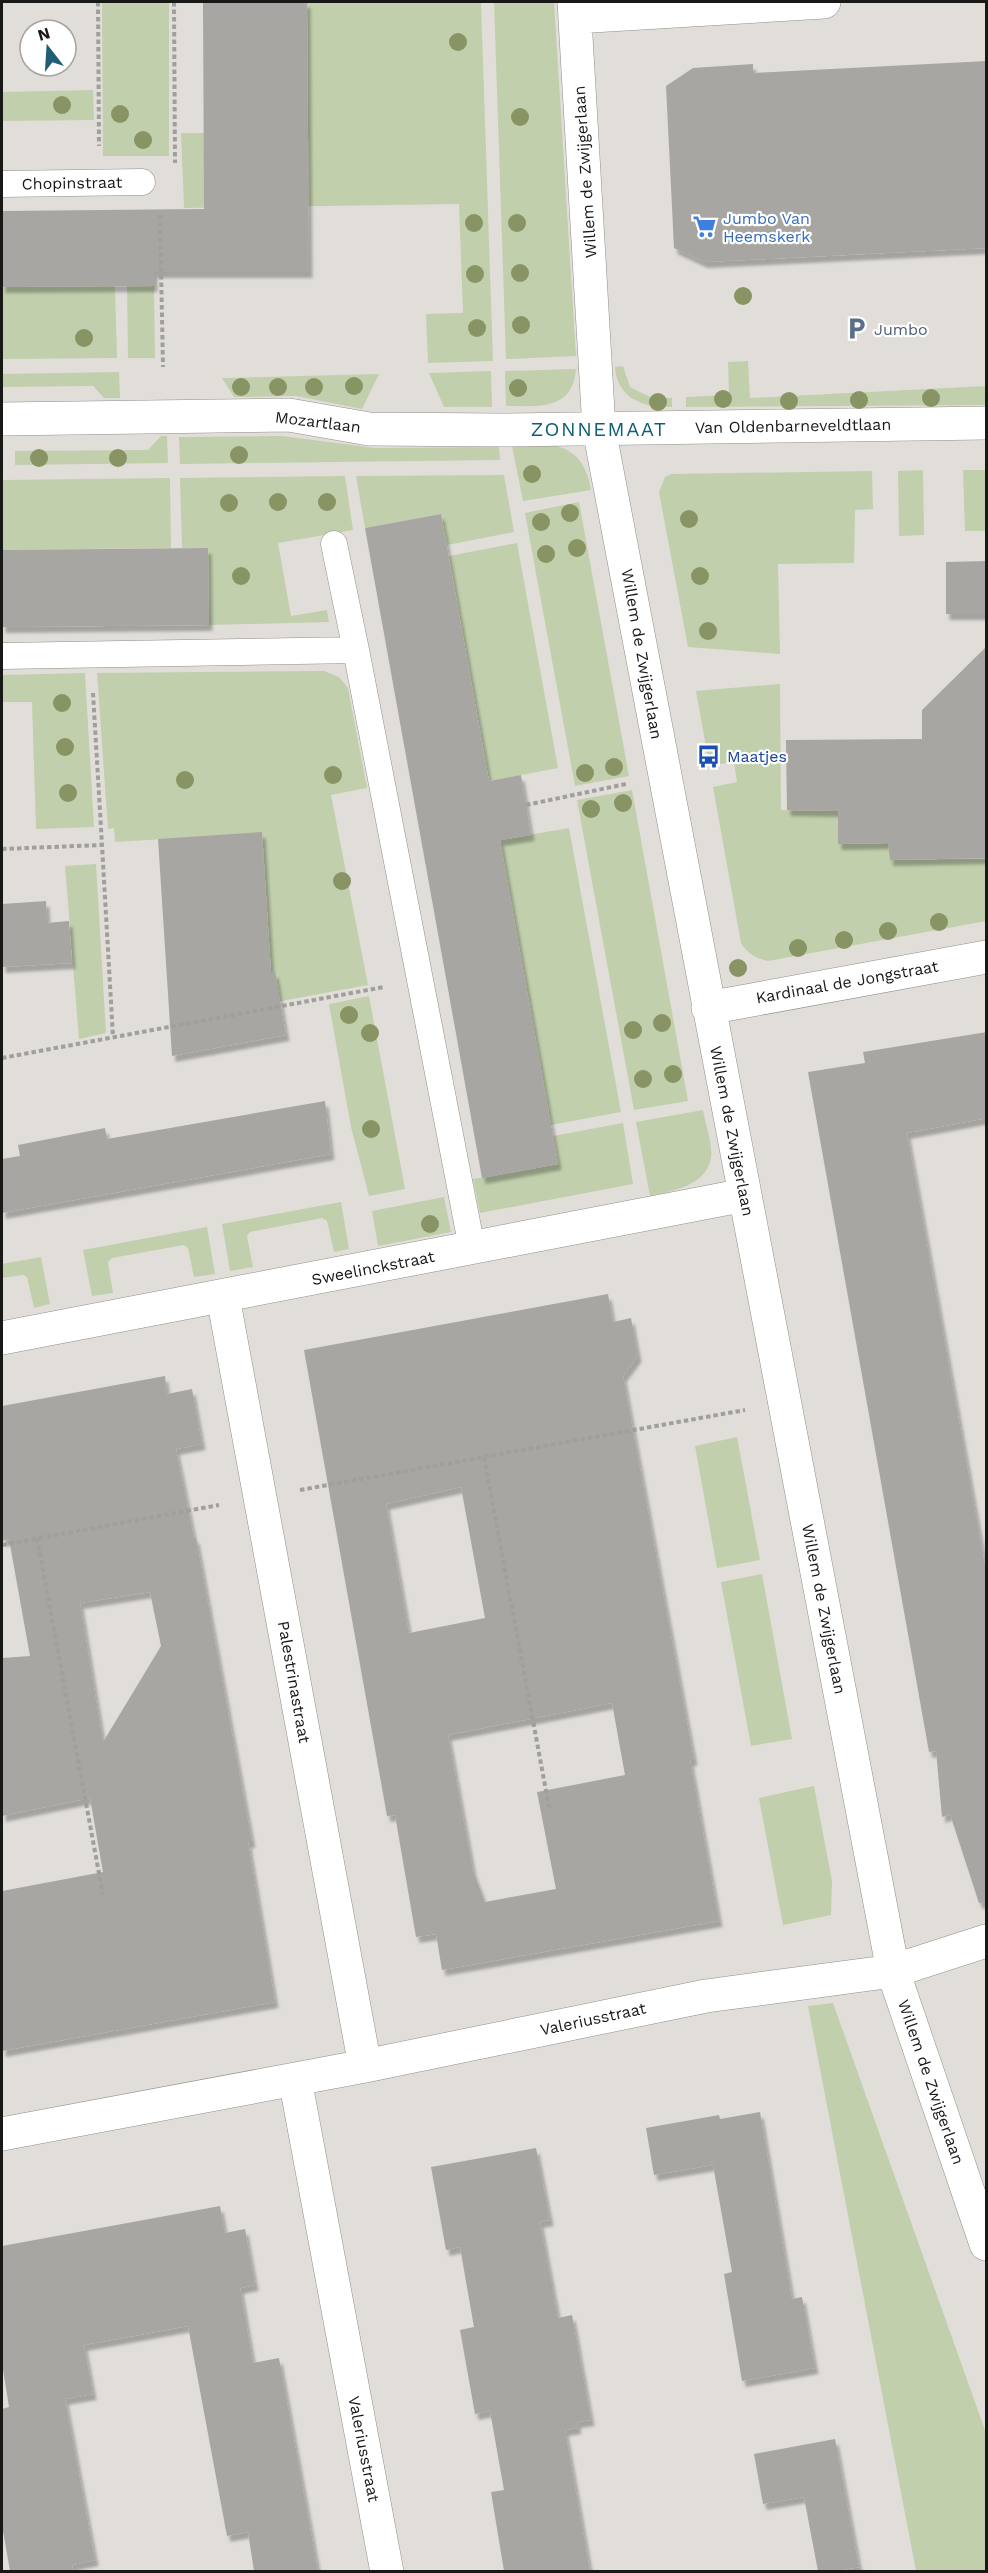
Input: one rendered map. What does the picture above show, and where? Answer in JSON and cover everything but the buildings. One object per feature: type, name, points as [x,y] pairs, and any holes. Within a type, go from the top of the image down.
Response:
[{"type":"street","points":[[575,9],[824,2]]},
{"type":"street","name":"Willem de Zwijgerlaan","points":[[575,9],[599,429],[893,1971],[987,2244]]},
{"type":"street","name":"Mozartlaan","points":[[2,419],[289,416],[369,429],[599,429]]},
{"type":"street","name":"Van Oldenbarneveldtlaan","points":[[599,429],[987,423]]},
{"type":"street","name":"Kardinaal de Jongstraat","points":[[708,1008],[987,957]]},
{"type":"street","name":"Sweelinckstraat","points":[[2,1338],[745,1195]]},
{"type":"street","name":"Palestrinastraat","points":[[223,1297],[365,2066]]},
{"type":"street","name":"Valeriusstraat","points":[[2,2134],[365,2066],[706,1996],[893,1971],[987,1941]]},
{"type":"street","name":"Valeriusstraat","points":[[295,2079],[387,2571]]},
{"type":"lane","name":"Chopinstraat","points":[[2,184],[142,182]]},
{"type":"lane","points":[[334,544],[472,1248]]},
{"type":"lane","points":[[2,656],[356,650]]},
{"type":"path","points":[[98,2],[100,183]]},
{"type":"path","points":[[90,656],[113,1037]]},
{"type":"path","points":[[526,805],[665,776]]},
{"type":"path","points":[[2,849],[102,845]]},
{"type":"path","points":[[2,1058],[421,981]]},
{"type":"path","points":[[2,1545],[785,1403]]},
{"type":"path","points":[[484,1457],[549,1806]]},
{"type":"path","points":[[37,1538],[103,1895]]},
{"type":"green space","points":[[102,2],[169,2],[169,156],[103,156]]},
{"type":"green space","points":[[307,2],[481,2],[493,361],[428,363],[426,314],[463,313],[459,204],[184,208],[181,133],[204,133],[308,177]]},
{"type":"green space","points":[[494,2],[554,2],[576,356],[506,359]]},
{"type":"green space","points":[[93,90],[94,120],[2,121],[2,92]]},
{"type":"green space","points":[[115,286],[117,358],[2,359],[2,287]]},
{"type":"green space","points":[[127,286],[154,286],[155,358],[128,358]]},
{"type":"green space","points":[[748,361],[750,398],[986,386],[986,405],[686,407],[686,397],[729,395],[728,362]]},
{"type":"green space","points":[[623,366],[630,387],[650,397],[672,398],[672,407],[652,406],[627,394],[617,378],[615,367]]},
{"type":"green space","points":[[576,369],[573,383],[561,399],[541,405],[506,406],[505,371]]},
{"type":"green space","points":[[491,371],[492,407],[444,407],[429,373]]},
{"type":"green space","points":[[119,372],[120,398],[104,398],[93,386],[2,387],[2,374]]},
{"type":"green space","points":[[379,374],[362,409],[296,396],[234,397],[222,378]]},
{"type":"green space","points":[[161,436],[167,436],[168,463],[15,465],[15,451],[148,450]]},
{"type":"green space","points":[[282,436],[375,448],[499,447],[500,460],[180,464],[179,437]]},
{"type":"green space","points":[[553,445],[569,451],[580,461],[587,474],[591,490],[523,501],[512,446]]},
{"type":"green space","points":[[923,470],[924,535],[899,536],[898,471]]},
{"type":"green space","points":[[963,470],[986,470],[986,531],[965,531]]},
{"type":"green space","points":[[872,471],[873,509],[855,510],[854,563],[778,564],[780,654],[688,647],[659,492],[665,477],[671,474]]},
{"type":"green space","points":[[504,475],[514,532],[447,545],[441,514],[365,528],[356,476]]},
{"type":"green space","points":[[345,476],[353,530],[278,543],[291,616],[327,610],[329,622],[209,625],[208,548],[182,548],[180,478]]},
{"type":"green space","points":[[170,478],[171,548],[2,550],[2,480]]},
{"type":"green space","points":[[579,502],[629,776],[575,786],[525,513]]},
{"type":"green space","points":[[517,543],[558,768],[489,781],[449,556]]},
{"type":"green space","points":[[324,671],[339,677],[348,688],[367,788],[331,795],[368,985],[222,1012],[271,972],[262,833],[115,842],[114,828],[108,829],[97,673]]},
{"type":"green space","points":[[85,673],[94,827],[36,829],[32,702],[2,702],[2,675]]},
{"type":"green space","points":[[780,684],[781,810],[838,811],[839,844],[889,843],[890,860],[986,859],[986,921],[768,961],[746,950],[741,943],[713,787],[737,782],[734,762],[720,764],[719,757],[708,758],[696,691]]},
{"type":"green space","points":[[632,790],[688,1101],[634,1110],[577,800]]},
{"type":"green space","points":[[569,828],[621,1112],[551,1125],[500,840]]},
{"type":"green space","points":[[96,864],[106,1033],[79,1039],[65,866]]},
{"type":"green space","points":[[369,996],[405,1189],[369,1196],[351,1127],[329,1004]]},
{"type":"green space","points":[[703,1110],[711,1147],[708,1167],[702,1175],[687,1186],[650,1196],[636,1122]]},
{"type":"green space","points":[[623,1123],[633,1184],[480,1213],[473,1179],[558,1164],[553,1136]]},
{"type":"green space","points":[[444,1197],[451,1232],[378,1246],[372,1211]]},
{"type":"green space","points":[[341,1202],[349,1249],[334,1252],[327,1221],[322,1218],[250,1232],[247,1236],[253,1267],[230,1271],[222,1224]]},
{"type":"green space","points":[[207,1227],[215,1274],[194,1277],[188,1248],[184,1245],[112,1258],[108,1262],[113,1293],[92,1296],[83,1250]]},
{"type":"green space","points":[[41,1257],[50,1304],[34,1308],[27,1277],[23,1275],[2,1278],[2,1264]]},
{"type":"green space","points":[[737,1437],[760,1560],[717,1568],[695,1446]]},
{"type":"green space","points":[[762,1574],[792,1739],[751,1746],[721,1582]]},
{"type":"green space","points":[[814,1786],[832,1881],[831,1915],[783,1925],[759,1798]]},
{"type":"green space","points":[[833,2003],[986,2433],[986,2571],[916,2571],[808,2006]]},
{"type":"place","name":"Jumbo Van Heemskerk","points":[[705,227]]},
{"type":"place","name":"Jumbo","points":[[856,329]]},
{"type":"place","name":"Maatjes","points":[[709,756]]},
{"type":"district","name":"ZONNEMAAT","points":[[599,429]]}]
